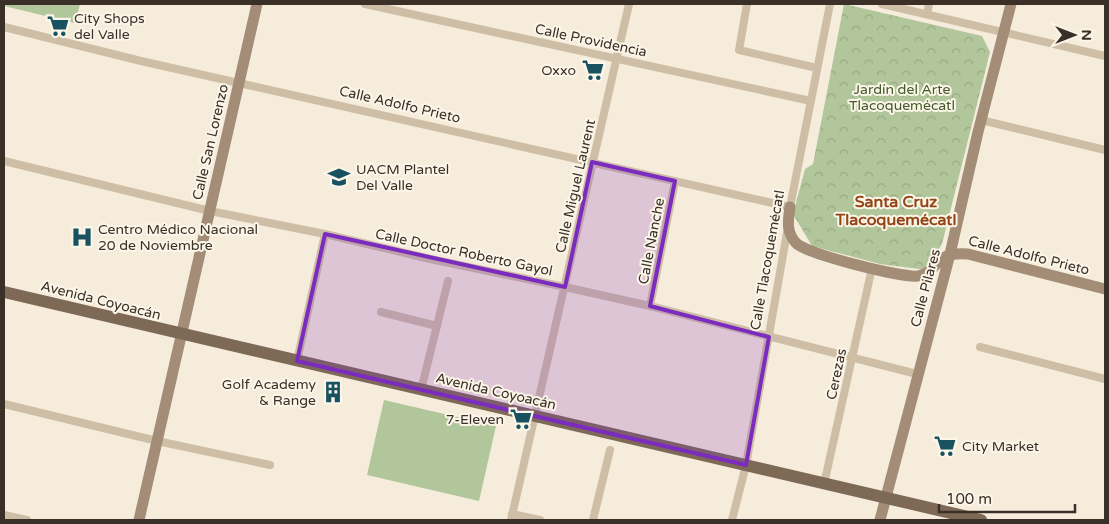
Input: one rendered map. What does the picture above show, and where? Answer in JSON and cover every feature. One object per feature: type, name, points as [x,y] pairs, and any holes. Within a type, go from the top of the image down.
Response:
[{"type":"main road","name":"Avenida Coyoacán","points":[[4,292],[981,520]]},
{"type":"street","name":"Calle San Lorenzo","points":[[139,520],[257,4]]},
{"type":"street","name":"Calle Providencia","points":[[365,4],[811,102]]},
{"type":"street","name":"Calle Miguel Laurent","points":[[512,517],[629,4]]},
{"type":"street","points":[[747,4],[739,50],[818,68]]},
{"type":"street","name":"Calle Tlacoquemécatl","points":[[732,520],[746,465],[790,207],[830,4]]},
{"type":"street","points":[[882,4],[1105,56]]},
{"type":"street","points":[[927,14],[929,4]]},
{"type":"street","name":"Calle Pilares","points":[[880,520],[950,254],[981,120],[1011,4]]},
{"type":"street","name":"Calle Adolfo Prieto","points":[[4,27],[107,53],[790,207]]},
{"type":"street","points":[[981,120],[1105,150]]},
{"type":"street","name":"Calle Doctor Roberto Gayol","points":[[4,160],[210,212],[325,234],[430,259],[650,306],[918,374]]},
{"type":"street","name":"Calle Nanche","points":[[650,306],[676,181]]},
{"type":"street","points":[[788,227],[789,233],[798,245]]},
{"type":"street","points":[[297,361],[325,234]]},
{"type":"street","points":[[784,248],[790,245],[798,245]]},
{"type":"street","name":"Calle Adolfo Prieto","points":[[798,245],[810,252],[898,274],[917,276],[931,269],[944,256],[968,254],[1105,289]]},
{"type":"street","name":"Cerezas","points":[[824,484],[872,268]]},
{"type":"street","points":[[421,390],[448,280]]},
{"type":"street","points":[[381,312],[437,326]]},
{"type":"street","points":[[980,347],[1105,379]]},
{"type":"street","points":[[4,404],[157,441],[270,465]]},
{"type":"street","points":[[594,520],[610,450]]},
{"type":"street","points":[[4,515],[27,520]]},
{"type":"street","points":[[512,517],[540,520]]},
{"type":"highlighted area","points":[[592,162],[675,181],[650,306],[769,337],[746,465],[297,361],[325,234],[565,287]]},
{"type":"green space","points":[[4,4],[80,4],[75,23],[4,6]]},
{"type":"green space","name":"Jardín del Arte Tlacoquemécatl","points":[[844,4],[982,36],[990,52],[942,244],[927,270],[880,264],[812,246],[793,214],[805,169],[813,164]]},
{"type":"green space","points":[[384,400],[496,426],[479,501],[367,475]]},
{"type":"place","name":"City Shops del Valle","points":[[58,26]]},
{"type":"place","name":"Oxxo","points":[[593,70]]},
{"type":"place","name":"UACM Plantel Del Valle","points":[[339,177]]},
{"type":"place","name":"Centro Médico Nacional 20 de Noviembre","points":[[82,237]]},
{"type":"place","name":"Golf Academy & Range","points":[[333,392]]},
{"type":"place","name":"7-Eleven","points":[[521,419]]},
{"type":"place","name":"City Market","points":[[945,446]]},
{"type":"district","name":"Santa Cruz Tlacoquemécatl","points":[[896,210]]}]
